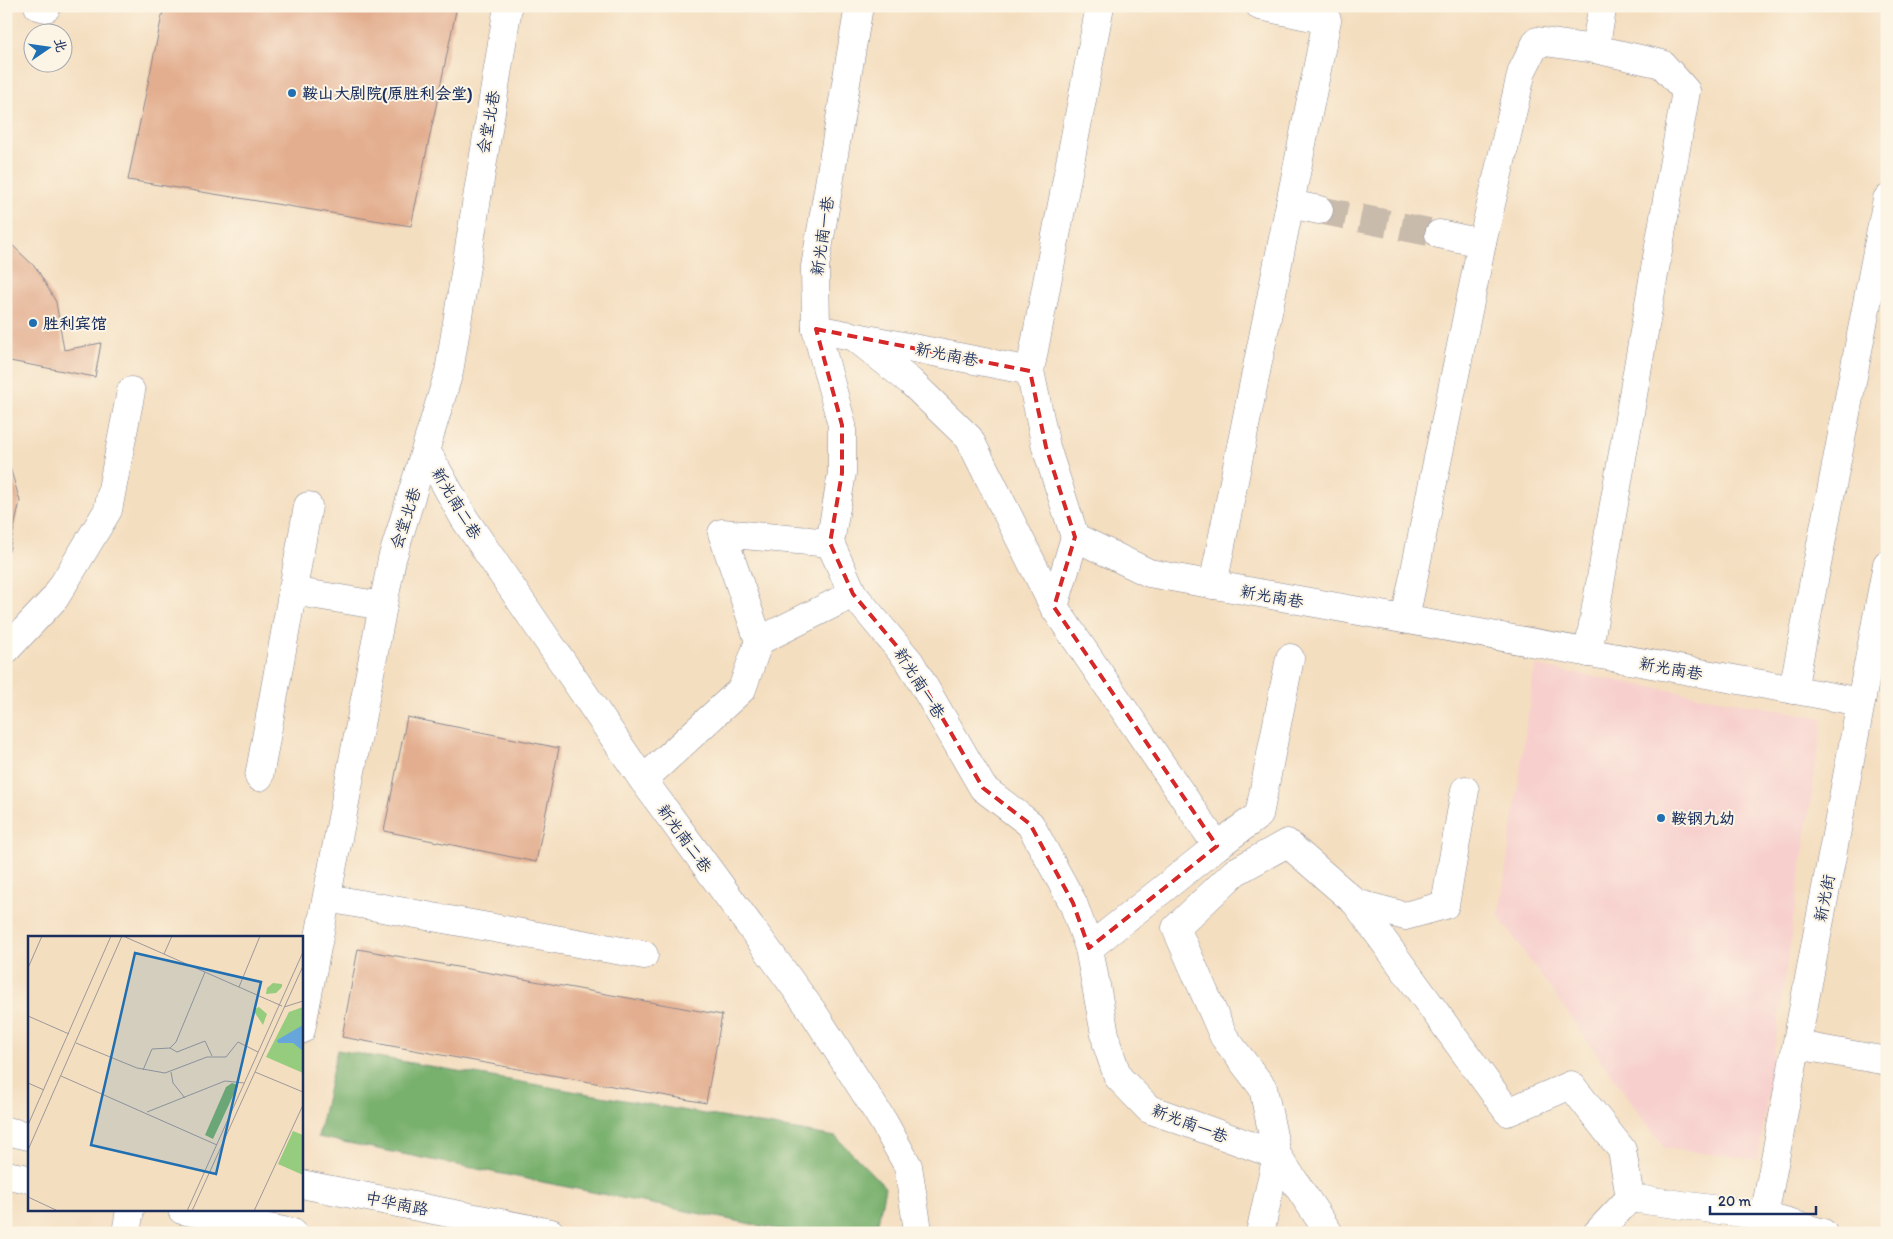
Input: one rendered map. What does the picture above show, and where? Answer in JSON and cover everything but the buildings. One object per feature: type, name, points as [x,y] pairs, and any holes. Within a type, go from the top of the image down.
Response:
[{"type":"street","name":"会堂北巷","points":[[302,1020],[309,954],[327,898],[392,559],[427,452],[449,372],[467,249],[508,6]]},
{"type":"street","name":"新光南一巷","points":[[859,6],[815,267],[816,329],[842,425],[842,473],[830,543],[853,594],[910,662],[983,788],[1030,824],[1073,903],[1089,948],[1107,1045],[1118,1077],[1149,1109],[1277,1155]]},
{"type":"street","points":[[1054,607],[1075,537],[1046,447],[1030,371],[1100,6]]},
{"type":"street","points":[[1213,585],[1327,20],[1260,6]]},
{"type":"street","points":[[1595,49],[1602,10]]},
{"type":"street","points":[[1405,619],[1482,243],[1522,71],[1537,40],[1595,49],[1662,64],[1686,92],[1588,653]]},
{"type":"street","points":[[1794,690],[1887,199]]},
{"type":"street","points":[[1290,204],[1319,210]]},
{"type":"street","points":[[1439,234],[1482,243]]},
{"type":"street","name":"新光南巷","points":[[816,329],[1030,371]]},
{"type":"street","points":[[854,336],[911,382],[969,438],[1054,607],[1217,846]]},
{"type":"street","points":[[6,650],[55,598],[108,510],[131,391]]},
{"type":"street","name":"新光南二巷","points":[[427,452],[464,518],[643,780],[813,1012],[884,1121],[908,1166],[917,1224],[916,1233]]},
{"type":"street","points":[[259,777],[308,506]]},
{"type":"street","points":[[643,780],[742,689],[759,641],[722,533],[830,543]]},
{"type":"street","name":"新光南巷","points":[[1075,537],[1149,573],[1861,702]]},
{"type":"street","name":"新光街","points":[[1763,1224],[1886,576]]},
{"type":"street","points":[[292,590],[383,606]]},
{"type":"street","points":[[759,641],[853,594]]},
{"type":"street","points":[[1089,948],[1259,815],[1290,658]]},
{"type":"street","points":[[1356,903],[1404,916],[1445,906],[1464,790]]},
{"type":"street","points":[[1329,1233],[1277,1155],[1263,1088],[1224,1036],[1176,928],[1235,872],[1287,843],[1356,903],[1508,1112],[1571,1085],[1622,1150],[1630,1198]]},
{"type":"street","points":[[327,898],[644,955]]},
{"type":"street","points":[[1796,1045],[1887,1061]]},
{"type":"street","points":[[6,1131],[28,1136]]},
{"type":"street","points":[[1260,1233],[1277,1155]]},
{"type":"street","points":[[6,1175],[28,1179]]},
{"type":"street","name":"中华南路","points":[[302,1184],[551,1233]]},
{"type":"street","points":[[1630,1198],[1763,1224],[1823,1233]]},
{"type":"street","points":[[1597,1233],[1630,1198]]},
{"type":"street","points":[[126,1233],[130,1212]]},
{"type":"street","points":[[192,1212],[293,1233]]},
{"type":"highlighted area","points":[[816,329],[1030,371],[1046,447],[1075,537],[1054,607],[1217,846],[1089,948],[1073,903],[1030,824],[983,788],[910,662],[853,594],[830,543],[842,473],[842,425]]},
{"type":"shaded area","name":"鞍钢九幼","points":[[1535,666],[1823,718],[1758,1160],[1664,1148],[1499,917]]},
{"type":"green space","points":[[337,1050],[836,1137],[885,1187],[876,1233],[796,1233],[318,1137]]},
{"type":"tunnel","points":[[1319,210],[1439,234]]},
{"type":"place","name":"鞍山大剧院(原胜利会堂)","points":[[292,93]]},
{"type":"place","name":"胜利宾馆","points":[[33,323]]},
{"type":"place","name":"鞍钢九幼","points":[[1661,818]]}]
